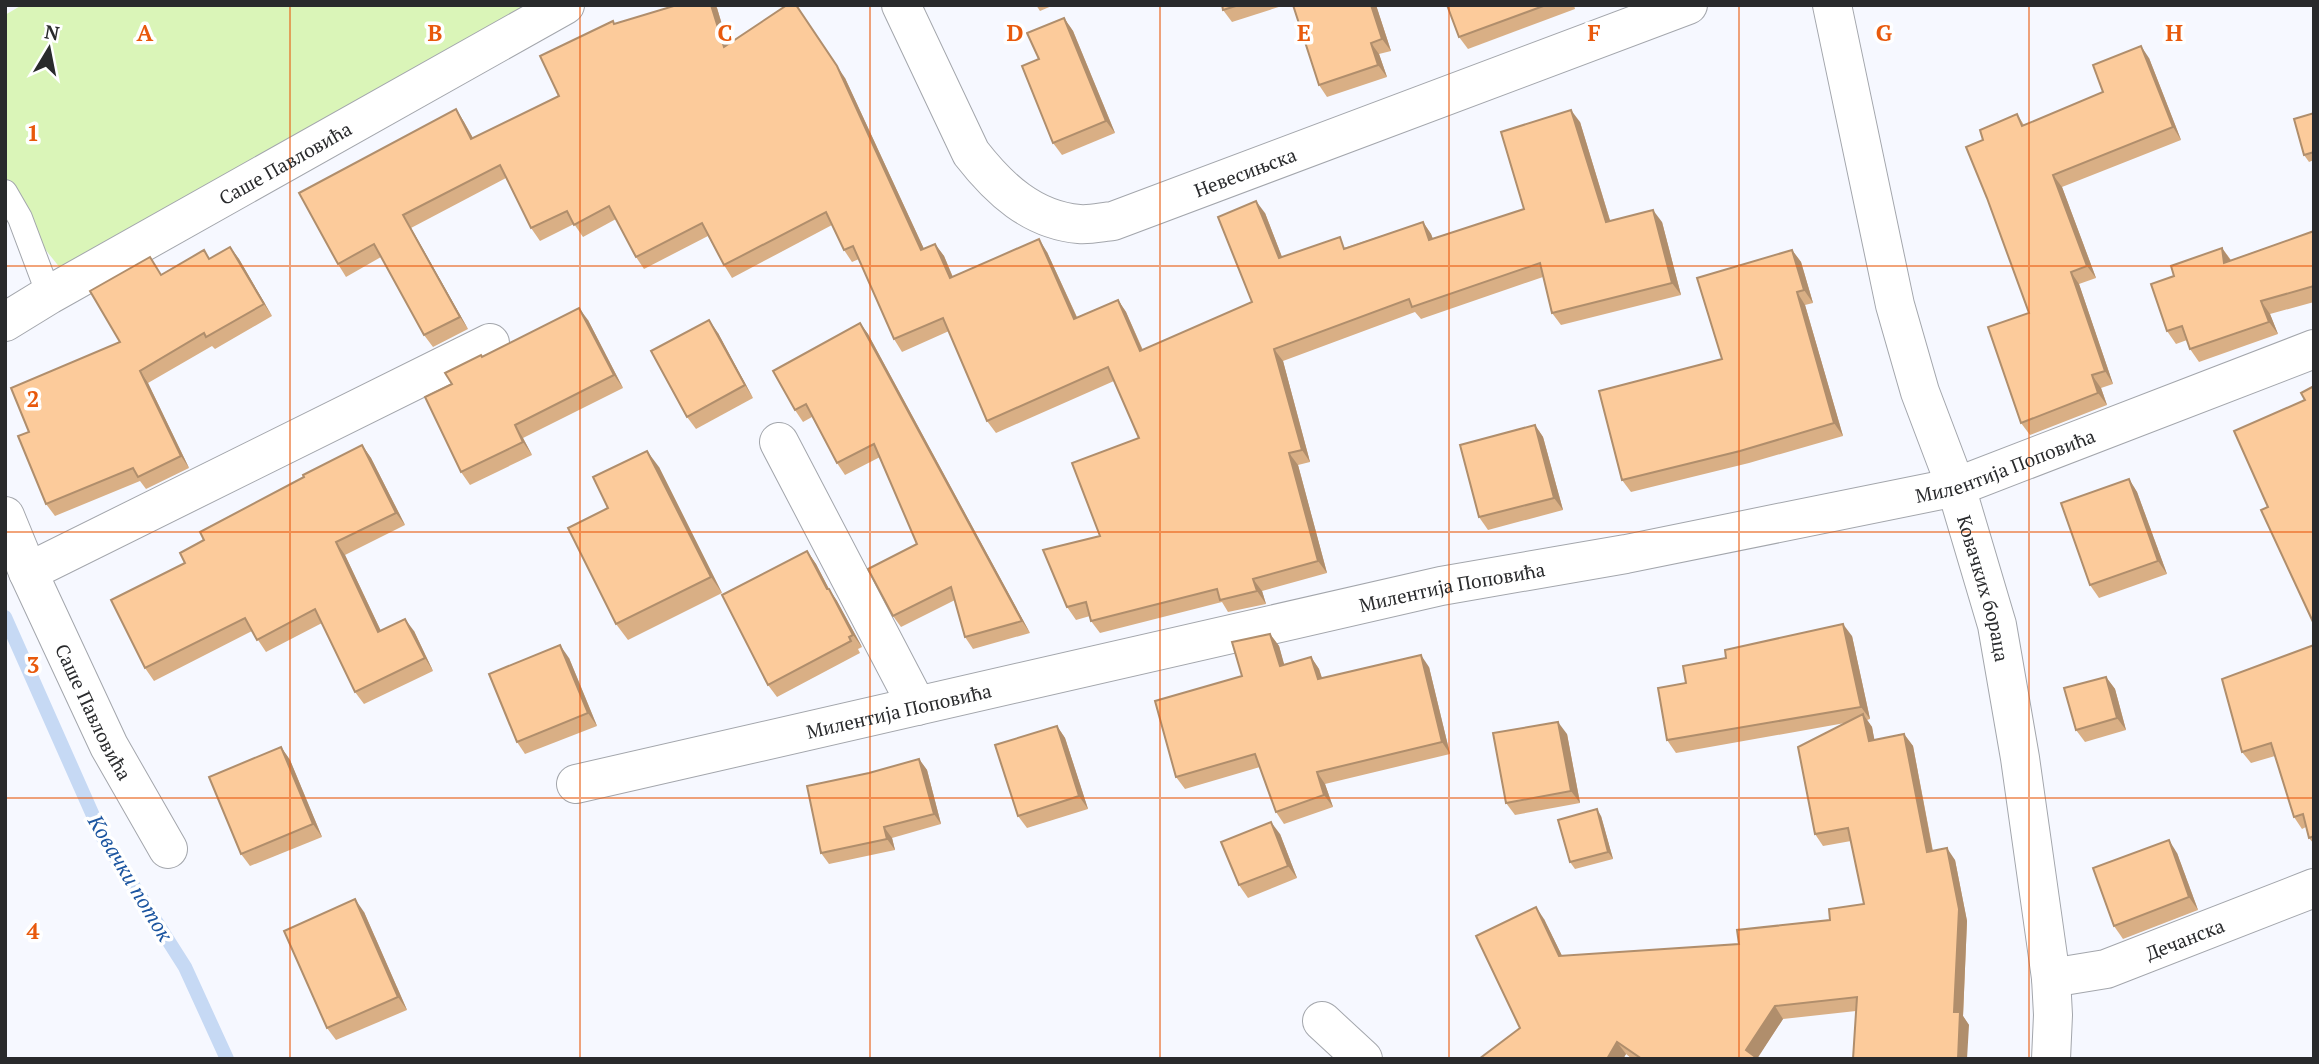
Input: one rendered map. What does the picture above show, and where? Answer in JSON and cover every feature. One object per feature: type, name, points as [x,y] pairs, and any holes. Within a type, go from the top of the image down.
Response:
[{"type":"street","name":"Саше Павловића","points":[[5,322],[48,295],[565,5]]},
{"type":"street","name":"Невесињска","points":[[901,5],[971,153],[986,173],[1009,194],[1042,216],[1080,224],[1113,221],[1688,5]]},
{"type":"street","name":"Ковачких бораца","points":[[1832,5],[1895,305],[1920,392],[1956,487],[1997,625],[2020,758],[2051,978],[2051,1059]]},
{"type":"street","points":[[28,572],[490,343]]},
{"type":"street","name":"Милентија Поповића","points":[[576,784],[1441,586],[1626,554],[1956,487],[2314,349]]},
{"type":"street","points":[[779,442],[917,706]]},
{"type":"street","name":"Саше Павловића","points":[[5,516],[28,572],[109,746],[168,849]]},
{"type":"street","name":"Дечанска","points":[[2051,978],[2106,969],[2314,888]]},
{"type":"street","points":[[1322,1021],[1363,1059]]},
{"type":"lane","points":[[5,192],[20,218],[48,295]]},
{"type":"green space","points":[[22,5],[566,5],[73,284],[20,218],[5,192],[5,15]]},
{"type":"building","points":[[677,5],[711,5],[724,47],[787,5],[796,5],[837,66],[921,250],[935,244],[950,278],[1039,239],[1074,319],[1118,300],[1140,351],[1252,302],[1218,217],[1256,201],[1279,258],[1340,237],[1344,249],[1423,222],[1429,240],[1524,209],[1501,132],[1571,110],[1606,222],[1653,210],[1672,283],[1552,313],[1540,263],[1412,307],[1409,299],[1274,349],[1302,450],[1289,453],[1318,561],[1253,579],[1257,591],[1220,600],[1217,589],[1091,621],[1086,602],[1067,607],[1043,550],[1100,536],[1072,463],[1139,438],[1108,367],[987,421],[943,318],[894,339],[853,246],[844,250],[826,212],[724,265],[702,223],[636,257],[609,206],[574,225],[567,211],[531,228],[500,165],[403,215],[460,317],[424,335],[374,244],[338,264],[299,193],[456,109],[471,139],[559,96],[540,56],[613,21],[614,24]]},
{"type":"building","points":[[1222,5],[1239,5],[1223,10]]},
{"type":"building","points":[[1293,5],[1371,5],[1382,39],[1371,43],[1378,65],[1319,85]]},
{"type":"building","points":[[1447,5],[1546,5],[1459,37]]},
{"type":"building","points":[[1064,18],[1106,121],[1053,143],[1022,66],[1039,59],[1027,33]]},
{"type":"building","points":[[2141,46],[2173,127],[2053,175],[2087,266],[2071,272],[2105,371],[2092,375],[2098,393],[2021,423],[1988,327],[2029,313],[1966,147],[1983,140],[1980,130],[2017,114],[2022,126],[2103,92],[2093,65]]},
{"type":"building","points":[[2314,113],[2314,152],[2304,155],[2294,119]]},
{"type":"building","points":[[2314,231],[2314,286],[2261,301],[2269,322],[2190,349],[2182,326],[2167,331],[2151,284],[2174,276],[2171,266],[2222,248],[2224,263]]},
{"type":"building","points":[[230,247],[264,304],[206,337],[204,333],[140,371],[181,456],[138,477],[133,468],[46,504],[18,436],[29,432],[11,388],[120,342],[90,291],[150,257],[161,275],[204,250],[209,259]]},
{"type":"building","points":[[1792,250],[1804,290],[1797,292],[1834,423],[1740,451],[1622,480],[1599,391],[1722,359],[1697,278]]},
{"type":"building","points":[[579,308],[614,375],[515,425],[523,442],[461,472],[425,397],[452,384],[445,373]]},
{"type":"building","points":[[709,320],[745,385],[687,417],[651,351]]},
{"type":"building","points":[[860,323],[1022,621],[965,637],[951,587],[893,616],[868,569],[917,544],[874,444],[837,463],[806,404],[795,410],[773,371]]},
{"type":"building","points":[[2314,386],[2314,624],[2261,510],[2268,507],[2234,431],[2305,400],[2301,393]]},
{"type":"building","points":[[1535,425],[1554,498],[1479,517],[1460,445]]},
{"type":"building","points":[[362,445],[396,513],[336,542],[378,632],[405,619],[425,658],[355,692],[315,609],[257,640],[245,618],[145,668],[111,600],[185,563],[180,553],[204,540],[200,532]]},
{"type":"building","points":[[647,451],[711,577],[616,624],[568,528],[608,508],[593,477]]},
{"type":"building","points":[[2129,479],[2158,561],[2090,585],[2061,503]]},
{"type":"building","points":[[807,551],[853,635],[849,637],[851,641],[768,685],[722,595]]},
{"type":"building","points":[[1843,624],[1861,707],[1667,740],[1658,688],[1686,683],[1683,666],[1726,658],[1725,650]]},
{"type":"building","points":[[1270,634],[1280,666],[1311,657],[1318,679],[1421,655],[1442,742],[1317,772],[1324,795],[1276,812],[1255,754],[1176,777],[1155,701],[1242,676],[1232,642]]},
{"type":"building","points":[[560,645],[588,713],[517,742],[489,674]]},
{"type":"building","points":[[2314,645],[2314,836],[2309,838],[2303,814],[2294,817],[2271,743],[2242,752],[2222,679]]},
{"type":"building","points":[[2106,677],[2117,718],[2076,730],[2064,688]]},
{"type":"building","points":[[1863,714],[1869,741],[1904,734],[1927,852],[1947,848],[1959,909],[1954,1012],[1960,1012],[1958,1059],[1853,1059],[1857,997],[1775,1006],[1746,1050],[1758,1059],[1642,1059],[1617,1042],[1607,1059],[1479,1059],[1520,1028],[1476,936],[1536,907],[1559,956],[1739,944],[1737,930],[1830,920],[1829,909],[1864,904],[1848,828],[1815,834],[1798,747]]},
{"type":"building","points":[[1558,722],[1571,791],[1506,803],[1493,733]]},
{"type":"building","points":[[1057,726],[1079,796],[1018,816],[995,745]]},
{"type":"building","points":[[281,747],[313,824],[241,854],[209,777]]},
{"type":"building","points":[[919,759],[934,814],[884,827],[887,839],[821,853],[807,786]]},
{"type":"building","points":[[1597,809],[1608,852],[1570,862],[1558,820]]},
{"type":"building","points":[[1271,822],[1288,866],[1239,885],[1221,842]]},
{"type":"building","points":[[2169,840],[2189,897],[2114,926],[2093,868]]},
{"type":"building","points":[[355,899],[398,997],[327,1028],[284,931]]},
{"type":"waterway","name":"Ковачки поток","points":[[5,617],[103,838],[185,967],[227,1059]]}]
